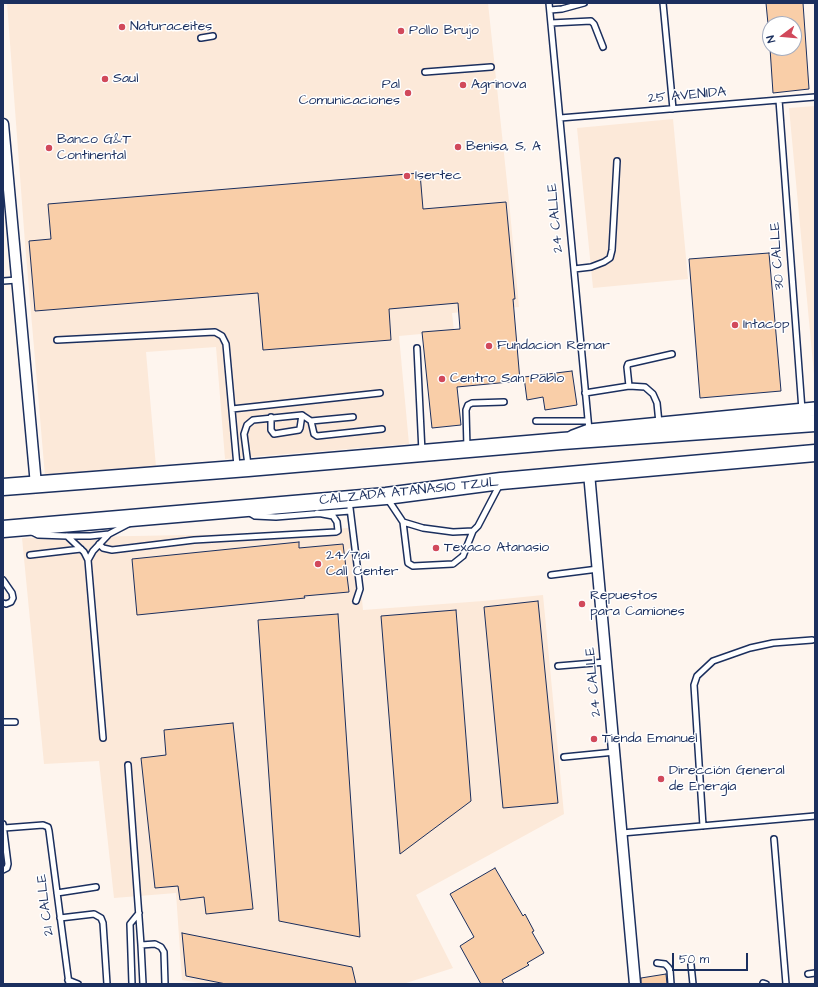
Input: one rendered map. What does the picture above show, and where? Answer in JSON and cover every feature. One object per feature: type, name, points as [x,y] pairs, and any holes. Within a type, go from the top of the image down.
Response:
[{"type":"main road","points":[[3,487],[243,469],[562,441],[815,423]]},
{"type":"main road","name":"CALZADA ATANASIO TZUL","points":[[3,529],[239,509],[350,505],[386,496],[501,481],[815,453]]},
{"type":"street","points":[[3,124],[6,204],[17,280],[36,485]]},
{"type":"street","points":[[562,441],[588,426],[659,424],[815,409]]},
{"type":"street","name":"24 CALLE","points":[[589,473],[636,984]]},
{"type":"lane","name":"24 CALLE","points":[[549,3],[588,426]]},
{"type":"lane","points":[[550,10],[562,9],[584,3]]},
{"type":"lane","points":[[663,3],[673,109]]},
{"type":"lane","points":[[551,23],[591,21],[594,24],[603,47]]},
{"type":"lane","points":[[201,38],[213,36]]},
{"type":"lane","points":[[425,72],[491,67]]},
{"type":"lane","name":"25 AVENIDA","points":[[560,118],[815,97]]},
{"type":"lane","name":"30 CALLE","points":[[779,100],[802,410]]},
{"type":"lane","points":[[574,269],[591,267],[610,258],[612,250],[617,161]]},
{"type":"lane","points":[[3,281],[17,280]]},
{"type":"lane","points":[[57,340],[215,332],[222,336],[226,344],[232,409],[243,469]]},
{"type":"lane","points":[[416,348],[422,453]]},
{"type":"lane","points":[[629,386],[628,364],[672,354]]},
{"type":"lane","points":[[585,393],[629,386],[645,387],[653,394],[657,403],[659,424]]},
{"type":"lane","points":[[232,409],[380,392]]},
{"type":"lane","points":[[467,449],[466,410],[468,405],[472,403],[504,402]]},
{"type":"lane","points":[[243,469],[244,434],[247,425],[253,420],[302,415],[306,416],[311,421],[314,434],[317,436],[382,429]]},
{"type":"lane","points":[[271,418],[271,430],[274,434],[299,430],[302,415]]},
{"type":"lane","points":[[311,421],[353,417]]},
{"type":"lane","points":[[536,421],[588,426]]},
{"type":"lane","points":[[386,496],[403,522],[408,563],[413,566],[453,564],[462,556],[473,531],[478,526],[501,481]]},
{"type":"lane","points":[[239,509],[255,516],[276,517],[317,514],[350,505],[360,590],[356,601]]},
{"type":"lane","points":[[99,544],[103,548],[112,550],[194,540],[338,531],[337,522],[333,516],[317,514]]},
{"type":"lane","points":[[88,560],[92,551],[109,534],[141,517]]},
{"type":"lane","points":[[403,522],[430,529],[453,532],[473,531]]},
{"type":"lane","points":[[22,528],[38,535],[67,536],[109,534]]},
{"type":"lane","points":[[67,536],[81,549],[88,560],[103,738]]},
{"type":"lane","points":[[30,555],[81,549]]},
{"type":"lane","points":[[551,575],[598,569]]},
{"type":"lane","points":[[3,580],[12,593],[13,598],[11,602],[6,604],[3,603]]},
{"type":"lane","points":[[703,826],[694,685],[697,676],[713,661],[750,648],[773,643],[812,640]]},
{"type":"lane","points":[[558,666],[606,662]]},
{"type":"lane","points":[[3,722],[15,722]]},
{"type":"lane","points":[[564,757],[615,752]]},
{"type":"lane","points":[[128,764],[144,984]]},
{"type":"lane","points":[[622,833],[815,816]]},
{"type":"lane","name":"21 CALLE","points":[[4,826],[43,825],[48,827],[68,982],[78,984]]},
{"type":"lane","points":[[3,870],[8,864],[4,826]]},
{"type":"lane","points":[[774,839],[786,984]]},
{"type":"lane","points":[[57,893],[96,887]]},
{"type":"lane","points":[[132,984],[130,924],[139,913]]},
{"type":"lane","points":[[60,918],[94,914],[101,918],[103,924],[106,984]]},
{"type":"lane","points":[[142,945],[155,944],[161,947],[164,952],[165,984]]},
{"type":"lane","points":[[657,963],[665,964],[670,970],[671,984]]},
{"type":"lane","points":[[691,965],[693,984]]},
{"type":"lane","points":[[808,974],[815,973]]},
{"type":"shaded area","points":[[7,3],[488,3],[519,307],[452,313],[454,331],[399,336],[409,444],[225,459],[216,347],[146,352],[156,467],[45,476],[25,243]]},
{"type":"shaded area","points":[[815,106],[815,385],[789,108]]},
{"type":"shaded area","points":[[673,119],[688,279],[593,288],[577,128]]},
{"type":"shaded area","points":[[355,527],[363,610],[543,595],[564,814],[416,895],[453,968],[403,984],[205,984],[182,980],[176,893],[114,898],[99,761],[44,764],[22,538],[302,533]]},
{"type":"building","points":[[766,3],[803,3],[809,89],[773,93],[771,56],[802,56],[802,16],[767,16]]},
{"type":"building","points":[[420,173],[423,209],[506,202],[515,299],[513,299],[520,381],[457,387],[461,425],[432,428],[422,332],[460,329],[458,303],[389,309],[391,340],[263,350],[258,293],[35,311],[29,241],[51,239],[48,204]]},
{"type":"building","name":"Intacop","points":[[769,253],[781,391],[700,398],[689,259]]},
{"type":"building","points":[[572,371],[577,405],[545,410],[543,397],[527,400],[524,377]]},
{"type":"building","points":[[299,542],[299,548],[343,544],[349,592],[304,596],[305,598],[137,615],[132,559]]},
{"type":"building","points":[[538,601],[558,803],[503,808],[484,607]]},
{"type":"building","points":[[456,610],[471,801],[400,854],[381,616]]},
{"type":"building","points":[[338,614],[360,937],[279,921],[258,620]]},
{"type":"building","points":[[233,723],[253,909],[206,914],[204,897],[180,900],[178,886],[155,888],[141,758],[166,755],[164,730]]},
{"type":"building","points":[[495,868],[523,916],[525,914],[534,931],[532,932],[544,953],[527,963],[529,965],[502,980],[504,984],[481,984],[460,946],[474,937],[450,894]]},
{"type":"building","points":[[182,933],[352,967],[356,984],[226,984],[186,976]]},
{"type":"building","points":[[666,974],[667,984],[641,984],[641,978]]},
{"type":"place","name":"Naturaceites","points":[[122,27]]},
{"type":"place","name":"Pollo Brujo","points":[[401,31]]},
{"type":"place","name":"Saul","points":[[105,79]]},
{"type":"place","name":"Agrinova","points":[[463,85]]},
{"type":"place","name":"Pal Comunicaciones","points":[[408,93]]},
{"type":"place","name":"Benisa, S, A","points":[[458,147]]},
{"type":"place","name":"Banco G&T Continental","points":[[49,148]]},
{"type":"place","name":"Isertec","points":[[407,176]]},
{"type":"place","name":"Intacop","points":[[735,325]]},
{"type":"place","name":"Fundacion Remar","points":[[489,346]]},
{"type":"place","name":"Centro San Pablo","points":[[442,379]]},
{"type":"place","name":"Texaco Atanasio","points":[[436,548]]},
{"type":"place","name":"24/7.ai Call Center","points":[[318,564]]},
{"type":"place","name":"Repuestos para Camiones","points":[[582,604]]},
{"type":"place","name":"Tienda Emanuel","points":[[594,739]]},
{"type":"place","name":"Dirección General de Energía","points":[[661,779]]}]
